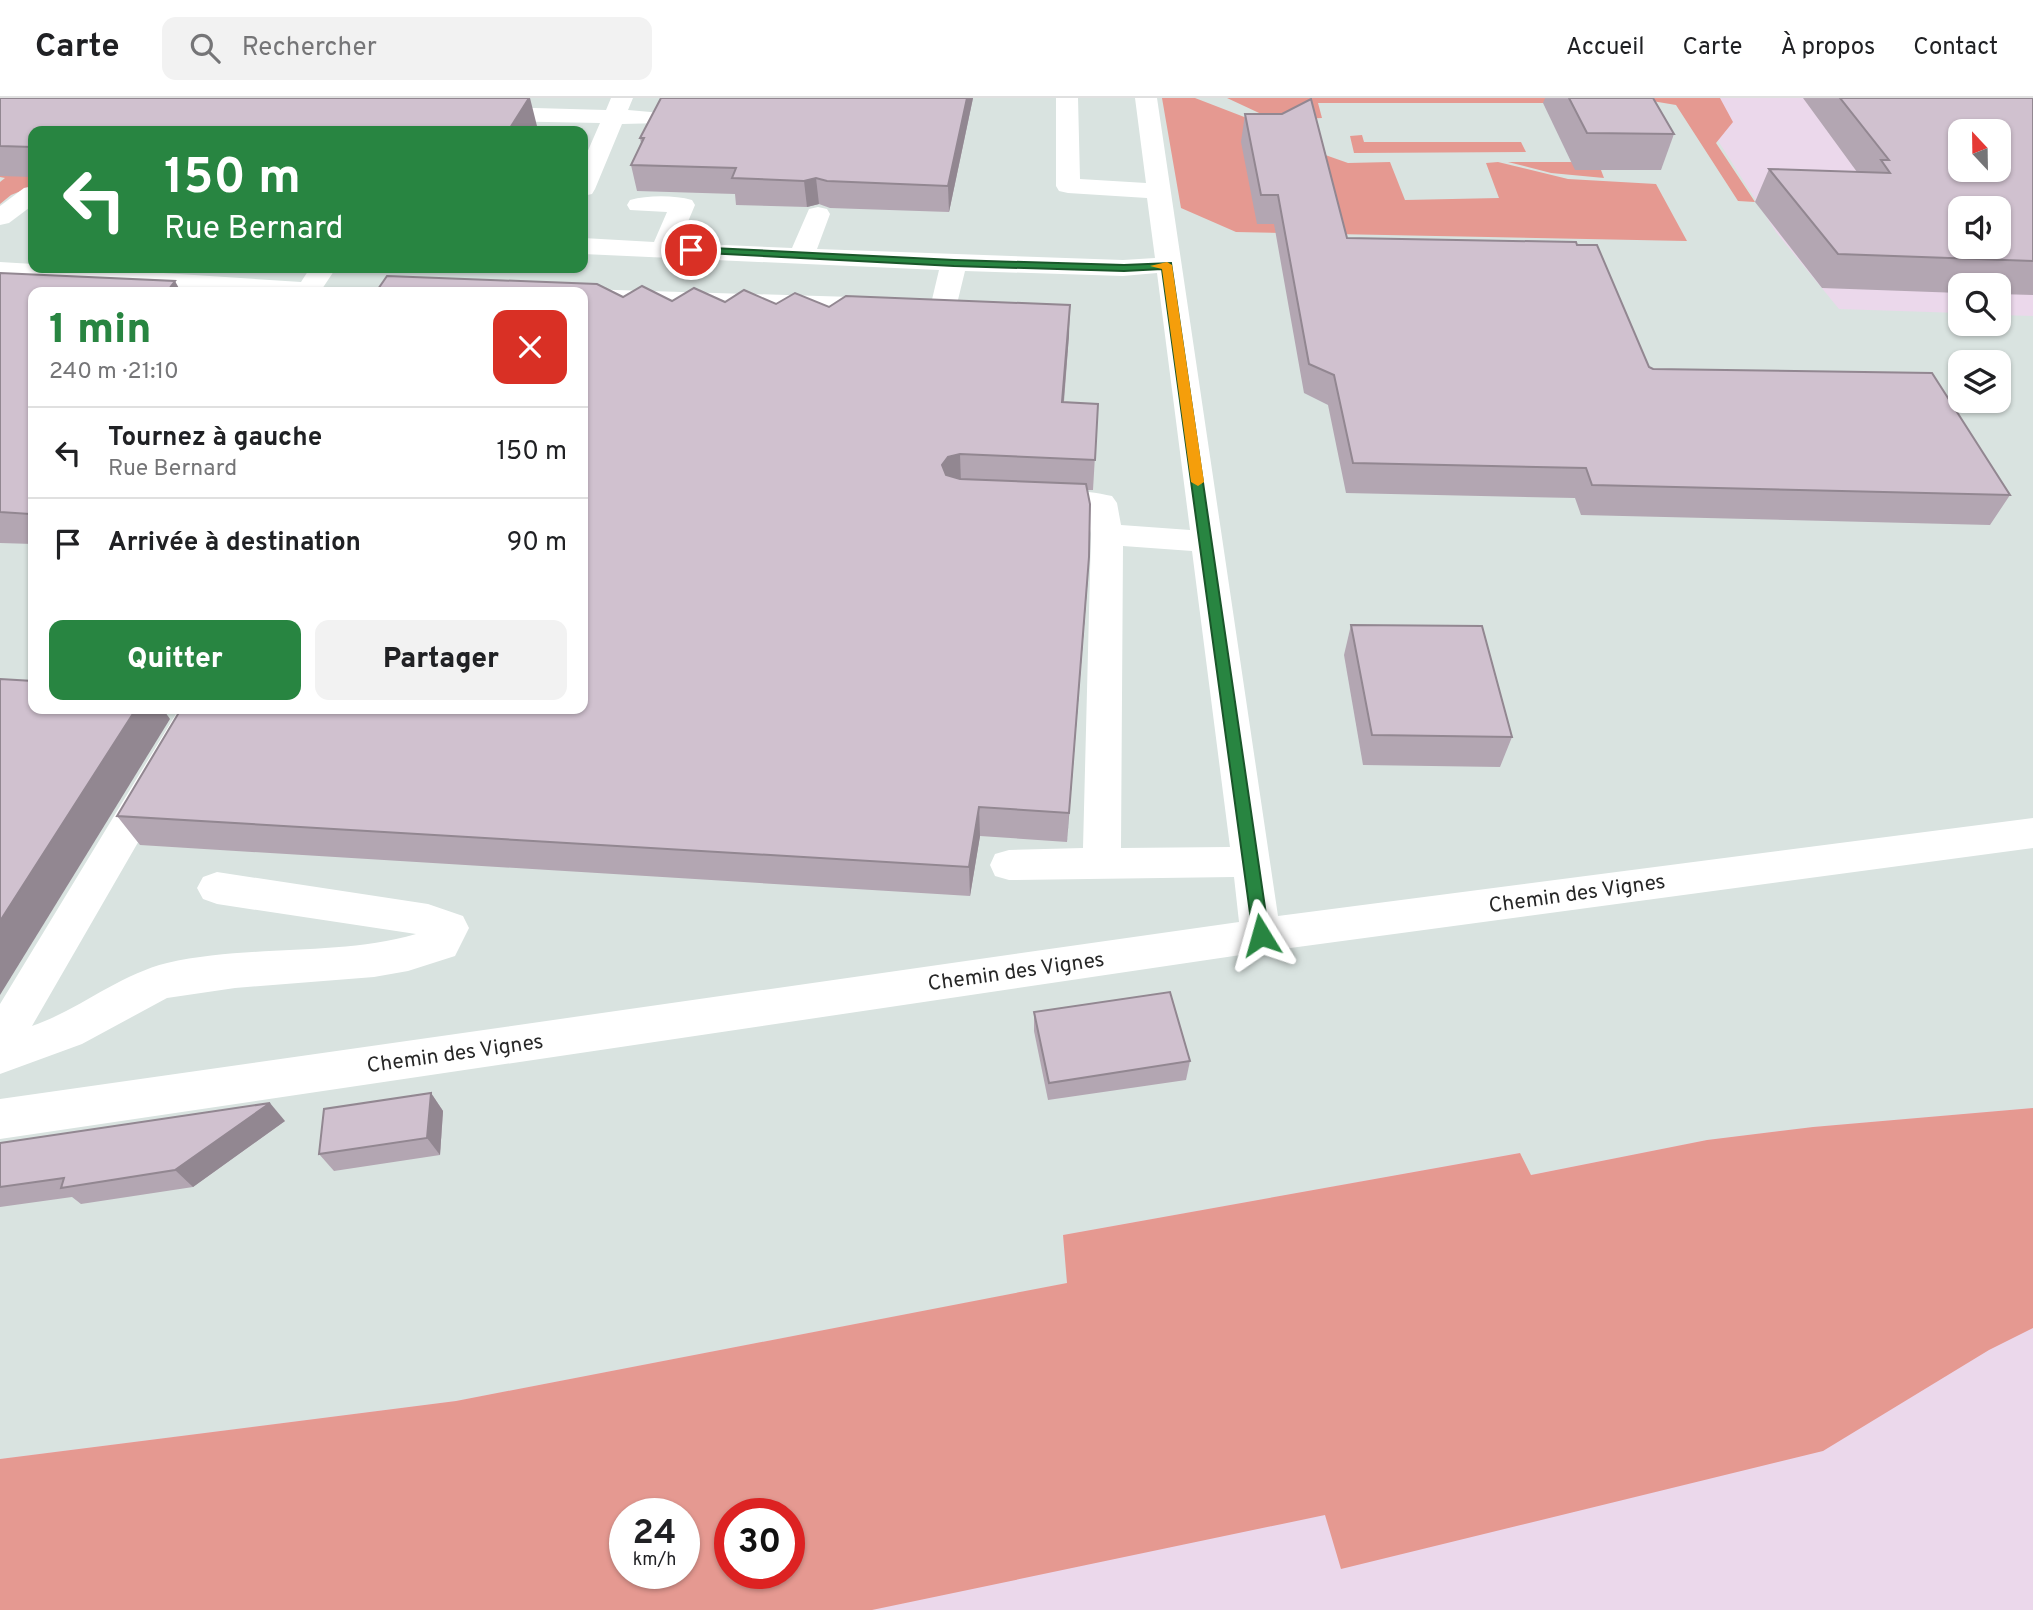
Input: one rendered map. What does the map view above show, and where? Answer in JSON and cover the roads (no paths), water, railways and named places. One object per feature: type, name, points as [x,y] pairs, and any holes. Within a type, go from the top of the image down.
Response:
[{"type":"street","points":[[1068,98],[1068,186],[1157,191]]},
{"type":"street","points":[[1146,98],[1261,935]]},
{"type":"street","points":[[501,114],[618,107],[654,118]]},
{"type":"street","points":[[588,177],[618,107]]},
{"type":"street","points":[[0,220],[28,197]]},
{"type":"street","points":[[639,205],[683,205],[663,249]]},
{"type":"street","points":[[802,256],[818,214]]},
{"type":"street","points":[[0,220],[28,223]]},
{"type":"street","points":[[588,246],[954,263],[1124,268],[1167,265]]},
{"type":"street","points":[[588,297],[955,309],[954,263]]},
{"type":"street","points":[[0,270],[28,272]]},
{"type":"street","points":[[44,273],[249,287]]},
{"type":"street","points":[[1003,499],[1101,503],[1107,534],[1102,863]]},
{"type":"street","points":[[1107,534],[1206,542]]},
{"type":"street","points":[[0,1042],[194,714]]},
{"type":"street","name":"Chemin des Vignes","points":[[0,1119],[1261,935],[2033,833]]},
{"type":"street","points":[[1009,865],[1251,862]]},
{"type":"street","points":[[0,1055],[73,1029],[162,982],[218,971],[374,961],[410,955],[441,944],[449,928],[428,920],[217,888]]}]
